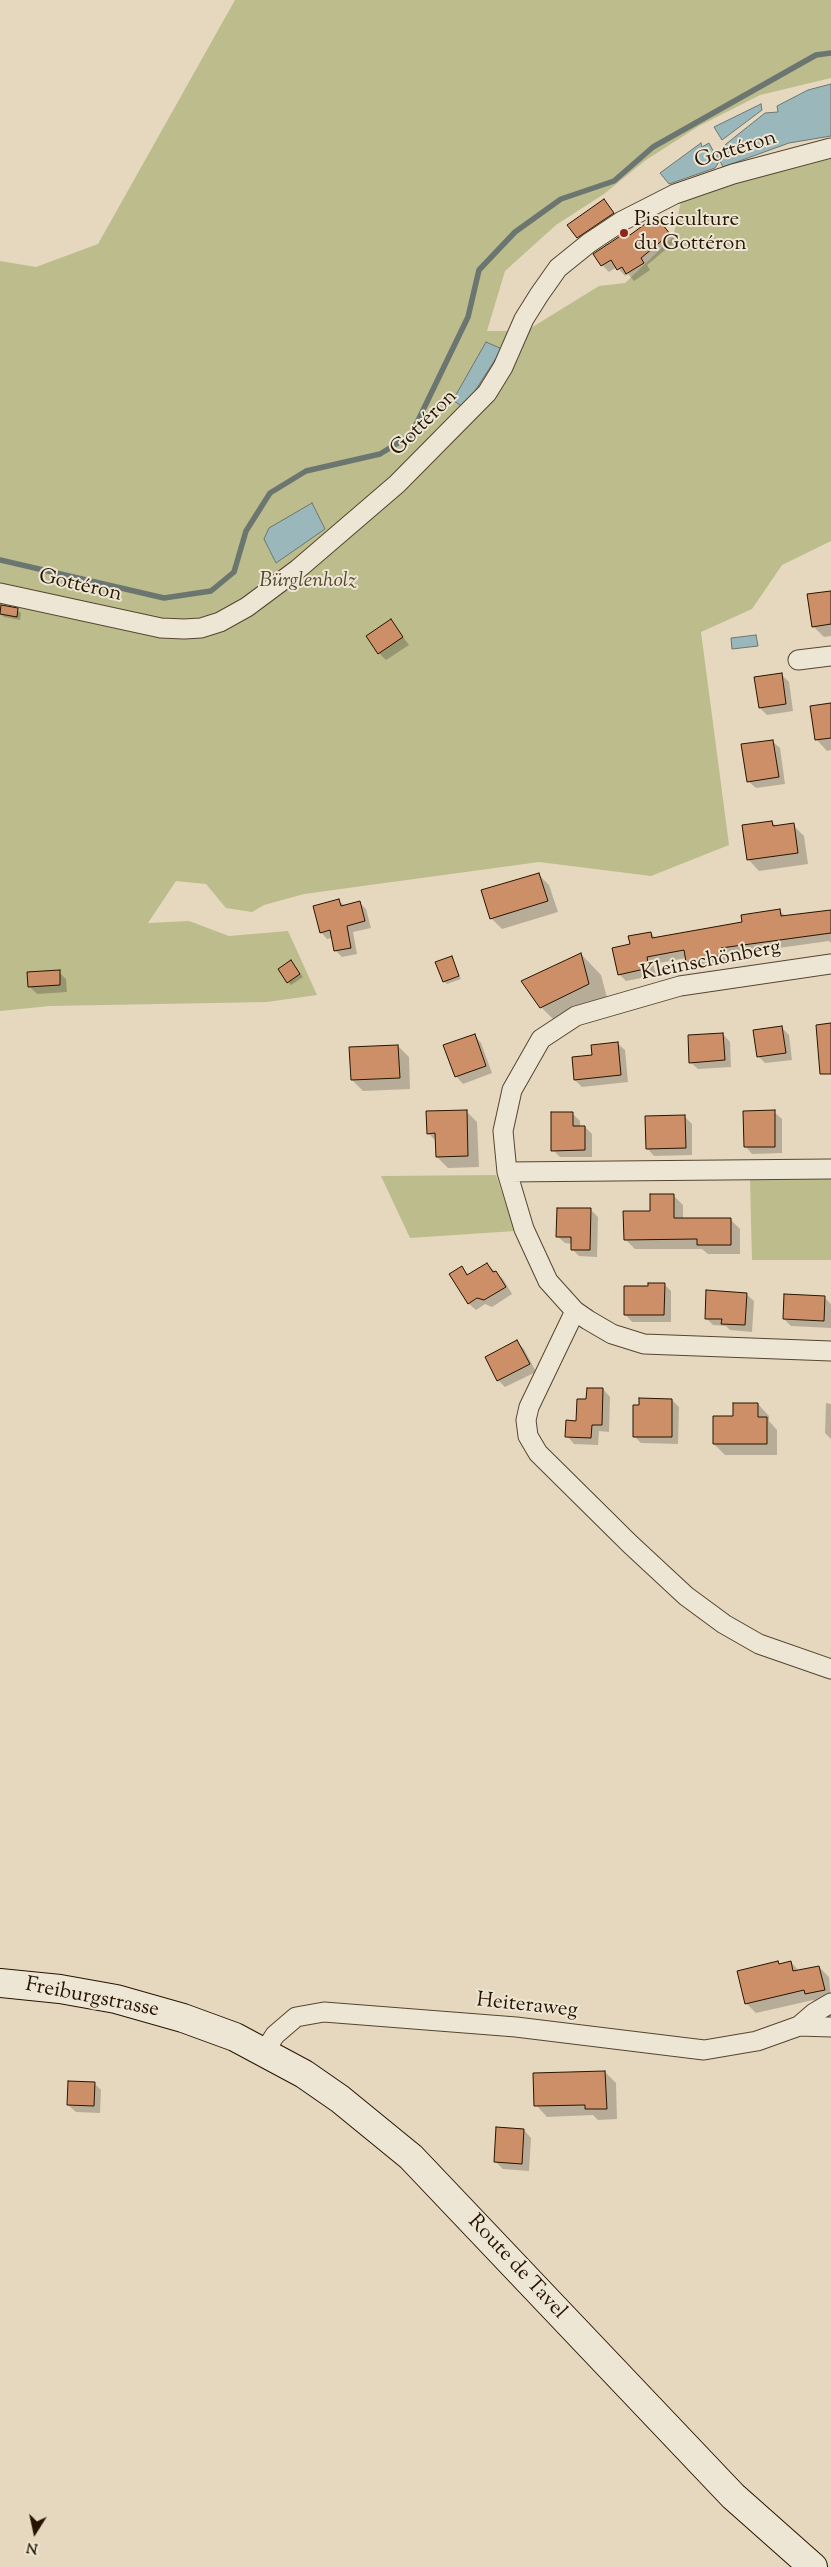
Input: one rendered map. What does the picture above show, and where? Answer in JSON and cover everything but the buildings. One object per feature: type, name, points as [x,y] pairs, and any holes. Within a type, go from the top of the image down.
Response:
[{"type":"main road","name":"Freiburgstrasse","points":[[0,1983],[60,1989],[116,1999],[183,2018]]},
{"type":"main road","name":"Route de Tavel","points":[[183,2018],[235,2037],[304,2074],[340,2099],[412,2157],[733,2496],[813,2567]]},
{"type":"street","name":"Gottéron","points":[[0,593],[161,628],[184,630],[201,628],[220,622],[247,608],[298,569],[390,490],[487,393],[503,367],[524,319],[539,295],[558,268],[589,243],[622,221],[675,194],[733,174],[831,148]]},
{"type":"street","points":[[798,660],[831,656]]},
{"type":"street","name":"Kleinschönberg","points":[[831,964],[680,986],[576,1016],[541,1039],[512,1090],[503,1131],[507,1172],[524,1229],[548,1281],[575,1311],[612,1334],[644,1344],[831,1351]]},
{"type":"street","points":[[507,1172],[831,1169]]},
{"type":"street","points":[[575,1311],[529,1407],[526,1420],[528,1436],[538,1453],[630,1544],[686,1596],[709,1613],[759,1644],[831,1669]]},
{"type":"street","points":[[799,2026],[814,2013],[831,2003]]},
{"type":"street","name":"Heiteraweg","points":[[264,2052],[275,2035],[292,2020],[307,2014],[324,2012],[516,2027],[704,2050],[757,2041],[799,2026]]},
{"type":"street","points":[[799,2026],[831,2027]]},
{"type":"green space","name":"Bürglenholz","points":[[235,0],[831,0],[831,78],[760,95],[699,126],[646,160],[604,194],[556,225],[505,271],[487,331],[526,331],[599,286],[625,283],[673,237],[682,197],[831,143],[831,541],[782,565],[752,609],[701,632],[729,845],[651,876],[539,862],[304,894],[264,905],[252,912],[226,908],[206,884],[176,881],[148,923],[189,921],[229,936],[288,931],[317,995],[267,1002],[50,1006],[0,1011],[0,261],[36,267],[98,244]]},
{"type":"green space","points":[[496,1175],[515,1231],[410,1238],[381,1176]]},
{"type":"green space","points":[[831,1179],[831,1260],[752,1260],[750,1180]]},
{"type":"water","points":[[831,84],[831,136],[789,143],[723,167],[717,155],[726,144],[765,113],[778,112],[777,106],[808,90]]},
{"type":"water","points":[[761,104],[762,110],[722,140],[714,127]]},
{"type":"water","points":[[701,143],[702,147],[709,143],[719,162],[715,168],[669,184],[660,173]]},
{"type":"water","points":[[486,342],[502,349],[464,408],[453,400]]},
{"type":"water","points":[[312,503],[325,529],[276,563],[264,539],[269,528]]},
{"type":"water","points":[[756,635],[758,646],[732,649],[731,638]]},
{"type":"waterway","points":[[0,560],[164,598],[211,591],[234,572],[246,531],[270,493],[306,471],[380,454],[411,435],[468,317],[479,270],[515,232],[561,199],[614,181],[653,147],[816,55],[831,53]]},
{"type":"place","name":"Pisciculture du Gottéron","points":[[624,233]]}]
